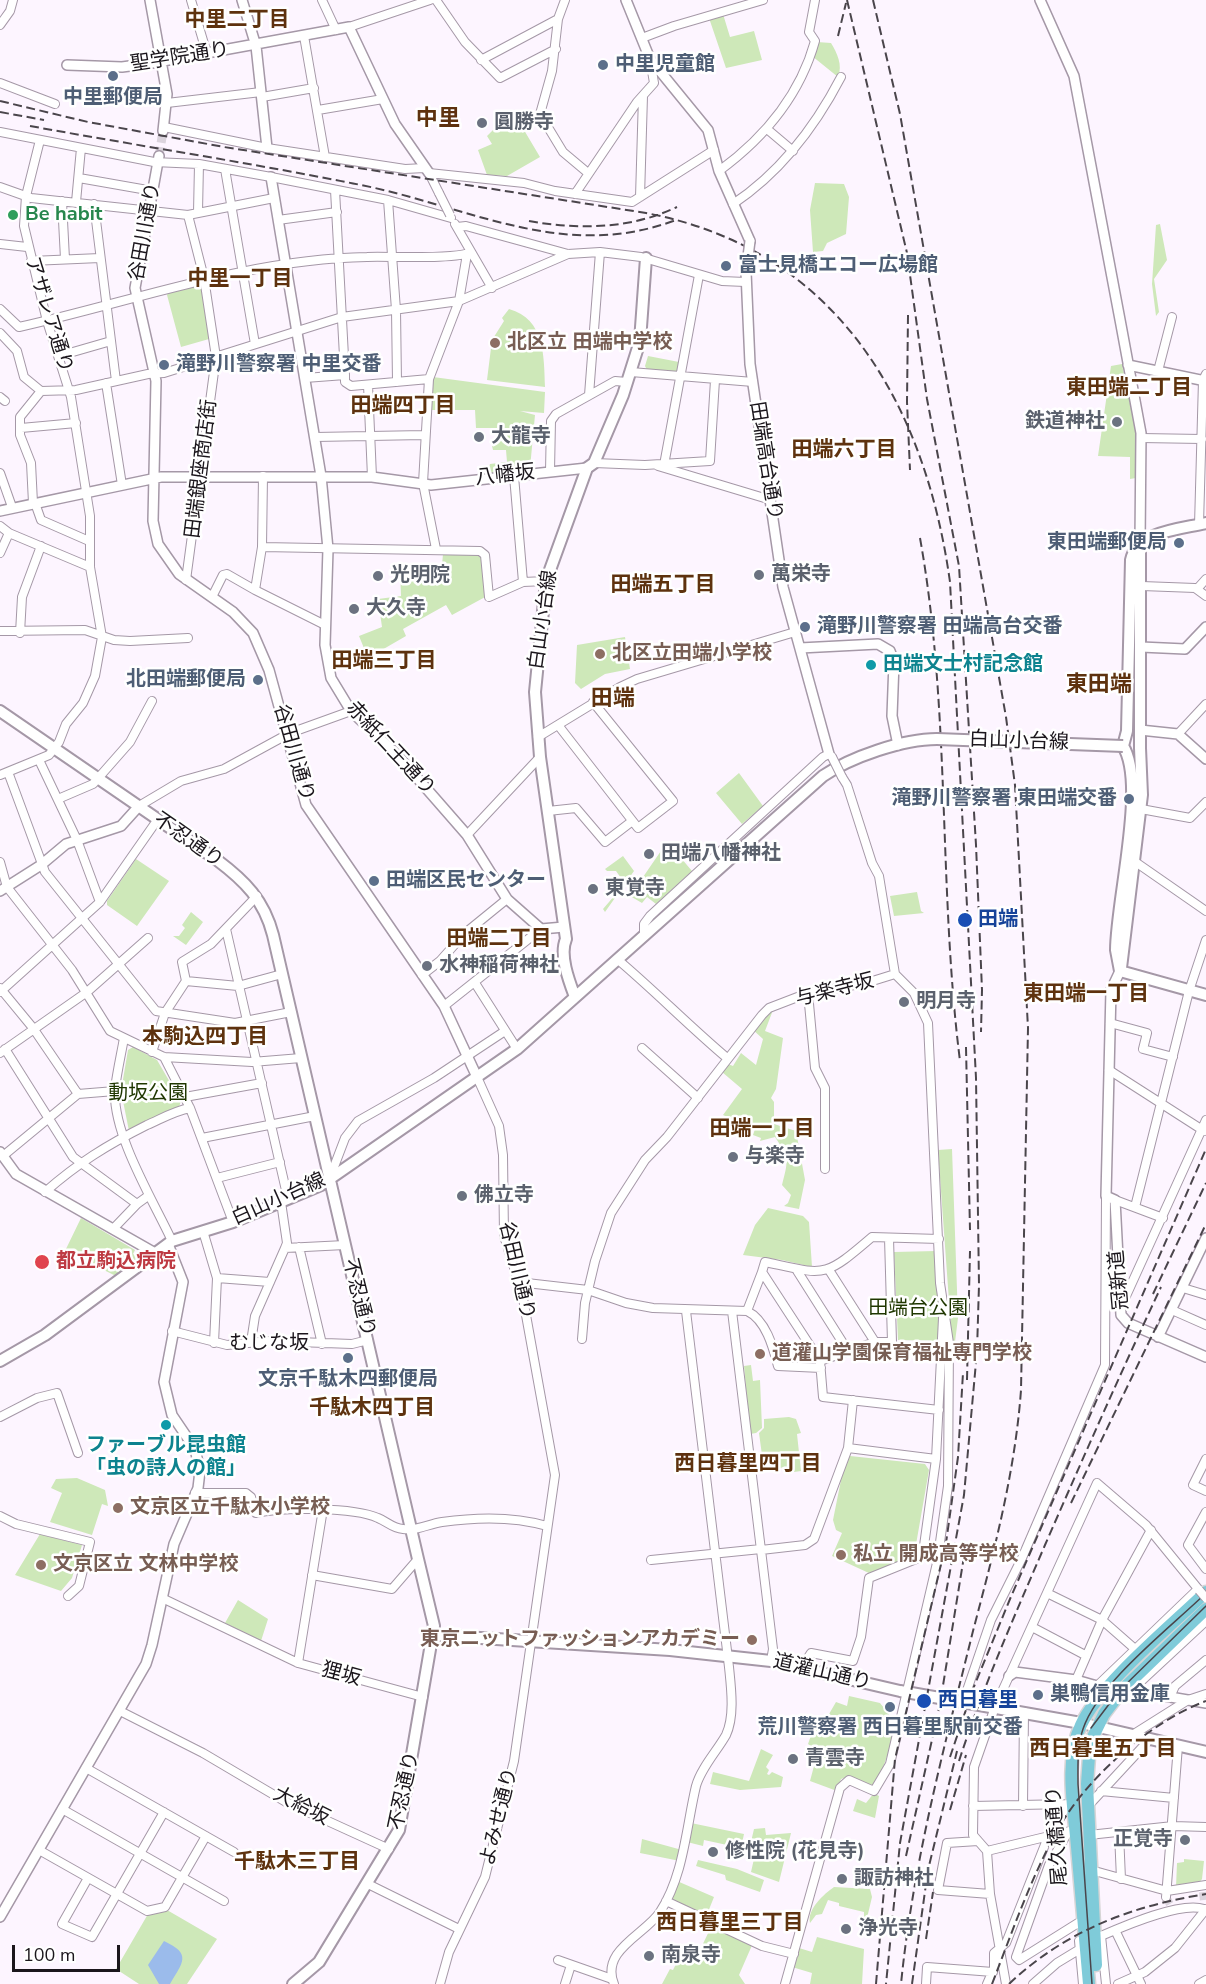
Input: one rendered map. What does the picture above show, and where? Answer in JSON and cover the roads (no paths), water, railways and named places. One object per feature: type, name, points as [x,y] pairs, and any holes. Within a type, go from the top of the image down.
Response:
[{"type":"main road","name":"白山小台線","points":[[575,997],[567,971],[563,945],[566,939],[540,757],[535,692],[546,581],[629,377],[640,341],[646,258]]},
{"type":"main road","points":[[1120,971],[1116,950],[1132,794],[1131,765],[1123,746],[1127,731],[1131,560],[1140,543],[1160,534],[1202,524]]},
{"type":"main road","points":[[1120,971],[1141,809],[1142,586],[1140,543]]},
{"type":"main road","name":"不忍通り","points":[[0,711],[226,866],[257,896],[270,922],[434,1626],[399,1830],[319,1962],[293,1984]]},
{"type":"main road","name":"白山小台線","points":[[0,1361],[45,1335],[170,1242],[233,1222],[329,1180],[517,1049],[617,959],[644,929],[823,776],[845,764],[898,745],[921,740],[1123,746]]},
{"type":"main road","points":[[1120,971],[1206,995]]},
{"type":"main road","name":"尾久橋通り","points":[[1097,1984],[1085,1868],[1072,1831],[1073,1751],[1082,1723],[1100,1690],[1201,1590]]},
{"type":"main road","name":"尾久橋通り","points":[[1089,1984],[1085,1868],[1089,1835],[1086,1766],[1097,1726],[1123,1689],[1206,1609]]},
{"type":"main road","name":"道灌山通り","points":[[433,1635],[771,1660],[904,1692],[1082,1723],[1206,1752]]},
{"type":"street","points":[[0,25],[10,11],[13,0]]},
{"type":"street","points":[[150,0],[167,103],[164,129],[267,148],[405,169],[506,180],[575,194],[632,202],[714,150]]},
{"type":"street","points":[[191,0],[207,54]]},
{"type":"street","points":[[242,0],[256,46],[267,148]]},
{"type":"street","points":[[322,0],[336,30]]},
{"type":"street","name":"聖学院通り","points":[[67,65],[122,67],[256,46],[349,27],[430,0]]},
{"type":"street","points":[[436,0],[452,26],[500,78],[556,49]]},
{"type":"street","points":[[565,0],[558,19],[556,49],[540,114],[563,152],[588,172]]},
{"type":"street","points":[[626,0],[650,59],[654,83]]},
{"type":"street","points":[[642,38],[674,26],[763,0]]},
{"type":"street","points":[[719,171],[766,129],[792,94],[815,41],[809,32],[815,0]]},
{"type":"street","points":[[1040,0],[1074,76],[1128,365],[1141,438],[1140,543]]},
{"type":"street","points":[[481,60],[558,19]]},
{"type":"street","points":[[349,27],[395,124],[427,171],[469,253],[492,288]]},
{"type":"street","points":[[304,36],[325,157]]},
{"type":"street","points":[[650,59],[708,130],[719,171],[733,204],[775,171],[793,151],[816,120],[841,77]]},
{"type":"street","points":[[575,194],[588,172],[643,96],[662,74]]},
{"type":"street","points":[[0,83],[55,104]]},
{"type":"street","points":[[167,103],[314,87]]},
{"type":"street","points":[[640,197],[643,96]]},
{"type":"street","points":[[318,110],[383,99]]},
{"type":"street","points":[[766,129],[793,151]]},
{"type":"street","points":[[0,132],[153,162],[158,158],[271,177],[388,200],[451,217]]},
{"type":"street","name":"アザレア通り","points":[[40,140],[26,196],[24,226],[27,248],[47,321],[70,390],[87,492],[90,516],[90,567],[102,637],[96,676],[83,703],[66,724],[54,748]]},
{"type":"street","points":[[76,202],[81,148]]},
{"type":"street","name":"谷田川通り","points":[[158,158],[135,288],[155,373],[156,478],[153,521],[158,544],[170,564],[186,580],[240,618],[255,637],[269,670],[302,793],[312,815],[444,1006],[499,1126],[503,1155],[504,1236],[518,1282],[555,1475],[547,1526]]},
{"type":"street","points":[[198,212],[199,164]]},
{"type":"street","points":[[225,169],[255,344]]},
{"type":"street","points":[[79,177],[153,191]]},
{"type":"street","name":"赤紙仁王通り","points":[[271,177],[321,476],[328,549],[325,645],[331,678],[351,711],[398,756],[467,835],[507,899],[541,929]]},
{"type":"street","points":[[0,187],[26,196],[188,215],[274,198]]},
{"type":"street","points":[[335,190],[347,385],[429,379]]},
{"type":"street","points":[[388,200],[396,310],[397,382]]},
{"type":"street","points":[[62,201],[65,259]]},
{"type":"street","points":[[94,204],[116,381]]},
{"type":"street","name":"田端高台通り","points":[[733,204],[750,241],[745,282],[753,382],[783,587],[831,756]]},
{"type":"street","points":[[278,220],[337,212]]},
{"type":"street","name":"田端銀座商店街","points":[[186,580],[216,357],[204,278],[188,215]]},
{"type":"street","points":[[457,227],[466,226],[568,254],[600,252],[646,258],[722,281],[745,282]]},
{"type":"street","points":[[0,244],[27,248]]},
{"type":"street","points":[[590,395],[600,252]]},
{"type":"street","points":[[0,309],[20,327],[204,278],[243,271],[339,258],[469,253]]},
{"type":"street","points":[[436,549],[423,483],[429,379],[459,300],[469,253]]},
{"type":"street","points":[[0,333],[16,351],[24,377],[41,391],[70,390],[185,368],[342,317],[459,300],[568,254]]},
{"type":"street","points":[[31,261],[100,258]]},
{"type":"street","points":[[664,465],[699,275]]},
{"type":"street","points":[[1158,371],[1172,317]]},
{"type":"street","points":[[58,356],[111,341]]},
{"type":"street","points":[[1128,365],[1205,378],[1202,524]]},
{"type":"street","points":[[305,378],[345,375]]},
{"type":"street","points":[[550,471],[551,421],[556,414],[615,381],[629,377],[680,376],[753,382]]},
{"type":"street","points":[[591,466],[664,465],[710,461],[715,380]]},
{"type":"street","points":[[106,383],[122,485]]},
{"type":"street","points":[[368,385],[372,477]]},
{"type":"street","points":[[41,391],[20,417],[20,435],[31,463],[34,503],[40,520],[89,541]]},
{"type":"street","points":[[21,428],[76,423]]},
{"type":"street","points":[[315,437],[424,435]]},
{"type":"street","points":[[1141,438],[1202,439]]},
{"type":"street","points":[[664,465],[703,482],[771,500]]},
{"type":"street","name":"八幡坂","points":[[0,511],[156,478],[201,475],[321,476],[372,477],[423,483],[514,476],[591,466]]},
{"type":"street","points":[[0,473],[12,507]]},
{"type":"street","points":[[255,590],[262,548],[262,476]]},
{"type":"street","points":[[514,476],[523,582]]},
{"type":"street","points":[[0,526],[9,533],[90,567]]},
{"type":"street","points":[[0,553],[9,533]]},
{"type":"street","points":[[20,633],[22,597],[41,546]]},
{"type":"street","points":[[262,548],[480,551],[485,555],[489,597],[523,582],[546,581]]},
{"type":"street","points":[[212,597],[222,575],[227,574],[325,625]]},
{"type":"street","points":[[1197,589],[1206,579]]},
{"type":"street","points":[[1142,586],[1197,589],[1206,596]]},
{"type":"street","points":[[1141,647],[1185,649],[1206,627]]},
{"type":"street","points":[[0,631],[20,633],[85,630],[102,637],[130,641],[188,638]]},
{"type":"street","points":[[538,737],[593,702],[637,679],[795,632]]},
{"type":"street","points":[[800,648],[878,644],[890,651],[894,662],[892,716],[898,745]]},
{"type":"street","points":[[58,799],[91,786],[98,779],[130,742],[152,702]]},
{"type":"street","points":[[558,725],[631,822],[638,828],[673,801],[593,702]]},
{"type":"street","points":[[1178,734],[1206,704]]},
{"type":"street","points":[[3,889],[41,866],[66,844],[113,831],[139,806],[164,789],[224,769],[286,735],[351,711]]},
{"type":"street","points":[[1140,730],[1178,734],[1206,759]]},
{"type":"street","points":[[0,775],[49,755],[54,748]]},
{"type":"street","points":[[644,929],[737,834],[831,756],[847,785],[872,863],[879,876],[895,975],[914,993],[928,1023],[929,1087],[940,1283],[949,1343],[948,1486],[937,1563],[904,1692],[890,1764],[874,1791],[849,1780],[840,1788],[798,1928],[794,1954],[785,1984]]},
{"type":"street","points":[[467,835],[540,757]]},
{"type":"street","points":[[39,760],[77,840],[100,902]]},
{"type":"street","points":[[8,772],[41,866],[80,919],[156,1011],[235,1023],[291,1012]]},
{"type":"street","points":[[1141,809],[1190,818],[1206,802]]},
{"type":"street","points":[[548,811],[576,808],[605,842],[631,822]]},
{"type":"street","points":[[78,1094],[33,1028],[1,990],[100,902],[158,819]]},
{"type":"street","points":[[1134,861],[1206,911]]},
{"type":"street","points":[[0,862],[3,889],[51,945],[87,992],[110,1031],[164,1058],[257,1061],[301,1058]]},
{"type":"street","points":[[152,1052],[165,1013],[186,981],[182,962],[211,944],[257,896]]},
{"type":"street","points":[[422,975],[440,961],[464,934],[507,899]]},
{"type":"street","points":[[444,1006],[541,929],[564,927]]},
{"type":"street","points":[[226,929],[280,1162],[287,1243],[255,1316],[251,1342]]},
{"type":"street","points":[[137,1204],[78,1162],[2,1051],[87,992],[148,938]]},
{"type":"street","points":[[1135,1207],[1189,991],[1206,940]]},
{"type":"street","points":[[617,959],[727,1058]]},
{"type":"street","name":"冠新道","points":[[1120,971],[1111,990],[1109,1070],[1109,1196],[1120,1308],[1124,1321],[1206,1357]]},
{"type":"street","points":[[186,981],[238,986],[282,974]]},
{"type":"street","name":"与楽寺坂","points":[[582,1339],[588,1290],[603,1230],[645,1160],[698,1098],[766,1011],[808,993],[866,983],[895,975]]},
{"type":"street","points":[[474,983],[517,1049]]},
{"type":"street","points":[[808,993],[815,1068],[825,1088],[825,1169]]},
{"type":"street","points":[[1110,1023],[1147,1033],[1143,1049],[1173,1057]]},
{"type":"street","points":[[329,1180],[345,1138],[358,1121],[434,1078],[505,1031]]},
{"type":"street","points":[[0,1917],[120,1711],[147,1660],[177,1535],[195,1494],[200,1471],[198,1456],[172,1415],[164,1382],[183,1278],[170,1242],[124,1137],[115,1091],[124,1038]]},
{"type":"street","points":[[642,1048],[698,1098]]},
{"type":"street","points":[[164,1058],[190,1108],[233,1222]]},
{"type":"street","points":[[1109,1070],[1204,1131]]},
{"type":"street","points":[[184,1097],[262,1083]]},
{"type":"street","points":[[115,1091],[78,1094],[1,1154],[16,1174],[155,1253]]},
{"type":"street","points":[[45,1192],[78,1162],[174,1112],[190,1108]]},
{"type":"street","points":[[202,1138],[315,1116]]},
{"type":"street","points":[[1120,1308],[1204,1131],[1206,1120]]},
{"type":"street","points":[[216,1178],[280,1162]]},
{"type":"street","points":[[113,1229],[148,1196]]},
{"type":"street","points":[[963,1702],[991,1620],[1022,1558],[1097,1383],[1105,1359],[1109,1196],[1162,1218]]},
{"type":"street","points":[[203,1231],[217,1278],[214,1343]]},
{"type":"street","points":[[747,1311],[765,1262],[814,1273],[829,1270],[841,1264],[872,1237],[939,1239]]},
{"type":"street","points":[[518,1282],[588,1290],[641,1306],[686,1311],[747,1311],[754,1314],[770,1339],[778,1366],[820,1365],[848,1351],[875,1342],[892,1342],[889,1238]]},
{"type":"street","points":[[1158,1337],[1206,1238]]},
{"type":"street","points":[[285,1248],[345,1245]]},
{"type":"street","points":[[299,1247],[322,1344]]},
{"type":"street","points":[[796,1269],[848,1351]]},
{"type":"street","points":[[829,1270],[875,1342]]},
{"type":"street","points":[[762,1272],[820,1365],[823,1397],[939,1410]]},
{"type":"street","points":[[217,1278],[270,1282]]},
{"type":"street","points":[[1183,1288],[1206,1295]]},
{"type":"street","points":[[802,1667],[811,1653],[853,1661],[861,1638],[869,1578],[916,1559],[923,1553],[936,1459],[944,1302]]},
{"type":"street","points":[[1172,1310],[1206,1325]]},
{"type":"street","points":[[558,1960],[613,1982],[613,1966],[624,1946],[650,1925],[666,1901],[681,1864],[697,1783],[729,1726],[731,1696],[727,1655],[686,1311]]},
{"type":"street","points":[[732,1311],[773,1649],[771,1660]]},
{"type":"street","name":"むじな坂","points":[[172,1331],[214,1343],[352,1344],[368,1340]]},
{"type":"street","points":[[0,1417],[37,1398],[57,1393],[78,1453]]},
{"type":"street","points":[[651,1560],[805,1545],[814,1539],[848,1448],[853,1400]]},
{"type":"street","points":[[848,1448],[936,1459]]},
{"type":"street","points":[[1206,1459],[1193,1485],[1206,1491]]},
{"type":"street","points":[[1006,1984],[990,1894],[987,1851],[973,1835],[974,1767],[994,1707],[1097,1483],[1151,1530],[1206,1598]]},
{"type":"street","points":[[195,1494],[248,1493],[256,1513],[323,1509],[378,1518],[391,1527],[411,1529],[442,1522],[490,1518],[520,1519],[547,1526]]},
{"type":"street","points":[[298,1663],[323,1509]]},
{"type":"street","points":[[1206,1512],[1188,1545],[1206,1569]]},
{"type":"street","points":[[0,1516],[15,1524],[90,1542],[79,1586],[68,1596]]},
{"type":"street","name":"よみせ通り","points":[[440,1984],[459,1929],[485,1877],[514,1761],[547,1526]]},
{"type":"street","points":[[1076,1680],[1102,1620],[1151,1530]]},
{"type":"street","points":[[312,1575],[392,1589],[418,1559]]},
{"type":"street","points":[[1009,1676],[1015,1672],[1076,1680],[1100,1690],[1135,1649],[1201,1590]]},
{"type":"street","points":[[1047,1593],[1102,1620],[1135,1649]]},
{"type":"street","name":"狸坂","points":[[162,1598],[298,1663],[423,1697]]},
{"type":"street","points":[[1123,1689],[1137,1685],[1206,1621]]},
{"type":"street","points":[[1032,1627],[1085,1655]]},
{"type":"street","points":[[1170,1697],[1175,1686],[1206,1660]]},
{"type":"street","points":[[1123,1689],[1206,1703]]},
{"type":"street","points":[[1134,1734],[1188,1700],[1206,1694]]},
{"type":"street","name":"大給坂","points":[[120,1711],[214,1760],[286,1802],[389,1849]]},
{"type":"street","points":[[1023,1806],[1024,1712]]},
{"type":"street","points":[[1088,1808],[1150,1739]]},
{"type":"street","points":[[1167,1894],[1178,1746]]},
{"type":"street","points":[[86,1768],[234,1852]]},
{"type":"street","points":[[1101,1791],[1174,1798]]},
{"type":"street","points":[[973,1806],[1071,1804]]},
{"type":"street","points":[[987,1984],[993,1972],[994,1953],[1006,1943],[1048,1837],[1071,1804]]},
{"type":"street","points":[[62,1809],[224,1901]]},
{"type":"street","points":[[88,1878],[62,1924],[92,1937],[164,1812]]},
{"type":"street","points":[[1089,1835],[1173,1826],[1206,1827]]},
{"type":"street","points":[[987,1851],[1072,1831]]},
{"type":"street","points":[[1072,1831],[1049,1865],[1016,1957],[1019,1960],[1078,1923]]},
{"type":"street","points":[[1119,1833],[1121,1879]]},
{"type":"street","points":[[39,1850],[147,1911],[165,1907],[206,1836]]},
{"type":"street","points":[[978,1840],[947,1843],[938,1890],[990,1894]]},
{"type":"street","points":[[1083,1984],[1074,1875],[1085,1868],[1167,1894],[1204,1888]]},
{"type":"street","points":[[368,1884],[459,1929]]},
{"type":"street","points":[[666,1901],[762,1946],[794,1954]]},
{"type":"street","points":[[1106,1984],[1101,1936],[1173,1909],[1205,1907]]},
{"type":"street","points":[[1118,1984],[1139,1980],[1175,1948],[1205,1907]]},
{"type":"street","points":[[1115,1930],[1139,1980]]},
{"type":"street","points":[[1035,1984],[1057,1962],[1080,1949]]},
{"type":"street","points":[[565,1984],[571,1965]]},
{"type":"street","points":[[926,1984],[927,1967],[993,1972]]},
{"type":"street","points":[[1199,1984],[1206,1980]]},
{"type":"water","points":[[164,1941],[179,1950],[182,1955],[181,1964],[170,1984],[159,1984],[148,1965]]},
{"type":"tunnel","points":[[159,156],[163,131]]},
{"type":"tunnel","points":[[1203,1892],[1204,1901]]},
{"type":"tunnel","points":[[1166,1897],[1171,1906]]},
{"type":"tram line","points":[[1092,1984],[1078,1784],[1078,1756],[1083,1729],[1091,1711],[1119,1675],[1206,1593]]},
{"type":"tram line","points":[[1091,1728],[1119,1691],[1206,1606]]},
{"type":"railway","points":[[847,0],[907,253],[927,399],[959,566],[976,845],[982,990],[981,1032]]},
{"type":"railway","points":[[873,0],[900,114],[1006,717],[1015,785],[1028,1028],[1021,1390],[1018,1421],[1003,1512],[921,1850],[901,1984]]},
{"type":"railway","points":[[838,36],[846,3]]},
{"type":"railway","points":[[0,101],[88,122],[224,147],[646,213],[713,232],[770,261],[819,298],[860,344],[893,396],[919,453],[938,516],[950,582],[976,1078],[979,1285],[977,1351],[964,1495],[900,1843],[886,1984]]},
{"type":"railway","points":[[0,112],[44,120]]},
{"type":"railway","points":[[30,126],[361,185],[517,227],[556,233],[595,235],[635,231],[676,220]]},
{"type":"railway","points":[[529,221],[567,226],[605,226],[642,220],[677,207]]},
{"type":"railway","points":[[908,315],[907,402],[910,470]]},
{"type":"railway","points":[[920,538],[930,603],[936,668],[953,996],[960,1061]]},
{"type":"railway","points":[[966,1047],[970,1230]]},
{"type":"railway","points":[[950,1757],[973,1689],[1010,1599],[1206,1149]]},
{"type":"railway","points":[[1153,1294],[1206,1183]]},
{"type":"railway","points":[[1071,1503],[1206,1224]]},
{"type":"railway","points":[[967,1380],[970,1251]]},
{"type":"railway","points":[[959,1761],[1022,1599],[1102,1415],[1161,1287]]},
{"type":"railway","points":[[876,1984],[895,1759],[946,1543],[958,1457],[963,1373]]},
{"type":"railway","points":[[906,1856],[940,1704],[966,1544]]},
{"type":"railway","points":[[992,1984],[1041,1862],[1074,1805],[1089,1786],[1124,1751],[1165,1722],[1206,1701]]},
{"type":"railway","points":[[912,1984],[928,1870],[957,1751]]},
{"type":"railway","points":[[950,1810],[966,1755]]},
{"type":"railway","points":[[926,1939],[933,1892]]},
{"type":"railway","points":[[1009,1984],[1053,1949],[1100,1924],[1151,1906],[1206,1894]]},
{"type":"place","name":"中里児童館","points":[[603,65]]},
{"type":"place","name":"中里郵便局","points":[[113,76]]},
{"type":"place","name":"圓勝寺","points":[[482,123]]},
{"type":"place","name":"Be habit","points":[[13,215]]},
{"type":"place","name":"富士見橋エコー広場館","points":[[726,266]]},
{"type":"place","name":"北区立 田端中学校","points":[[495,343]]},
{"type":"place","name":"滝野川警察署 中里交番","points":[[164,365]]},
{"type":"place","name":"鉄道神社","points":[[1117,422]]},
{"type":"place","name":"大龍寺","points":[[479,437]]},
{"type":"place","name":"東田端郵便局","points":[[1179,543]]},
{"type":"place","name":"萬栄寺","points":[[759,575]]},
{"type":"place","name":"光明院","points":[[378,576]]},
{"type":"place","name":"大久寺","points":[[354,609]]},
{"type":"place","name":"滝野川警察署 田端高台交番","points":[[805,627]]},
{"type":"place","name":"北区立田端小学校","points":[[600,654]]},
{"type":"place","name":"田端文士村記念館","points":[[871,665]]},
{"type":"place","name":"北田端郵便局","points":[[258,680]]},
{"type":"place","name":"滝野川警察署 東田端交番","points":[[1129,799]]},
{"type":"place","name":"田端八幡神社","points":[[649,854]]},
{"type":"place","name":"田端区民センター","points":[[374,881]]},
{"type":"place","name":"東覚寺","points":[[593,889]]},
{"type":"place","name":"田端","points":[[965,920]]},
{"type":"place","name":"水神稲荷神社","points":[[427,966]]},
{"type":"place","name":"明月寺","points":[[904,1002]]},
{"type":"place","name":"与楽寺","points":[[733,1157]]},
{"type":"place","name":"佛立寺","points":[[462,1196]]},
{"type":"place","name":"都立駒込病院","points":[[42,1262]]},
{"type":"place","name":"道灌山学園保育福祉専門学校","points":[[760,1354]]},
{"type":"place","name":"文京千駄木四郵便局","points":[[348,1358]]},
{"type":"place","name":"ファーブル昆虫館 「虫の詩人の館」","points":[[166,1425]]},
{"type":"place","name":"文京区立千駄木小学校","points":[[118,1508]]},
{"type":"place","name":"私立 開成高等学校","points":[[841,1555]]},
{"type":"place","name":"文京区立 文林中学校","points":[[41,1565]]},
{"type":"place","name":"東京ニットファッションアカデミー","points":[[752,1640]]},
{"type":"place","name":"巣鴨信用金庫","points":[[1038,1695]]},
{"type":"place","name":"西日暮里","points":[[924,1701]]},
{"type":"place","name":"荒川警察署 西日暮里駅前交番","points":[[890,1707]]},
{"type":"place","name":"青雲寺","points":[[793,1759]]},
{"type":"place","name":"正覚寺","points":[[1185,1840]]},
{"type":"place","name":"修性院 (花見寺)","points":[[713,1852]]},
{"type":"place","name":"諏訪神社","points":[[842,1879]]},
{"type":"place","name":"浄光寺","points":[[846,1929]]},
{"type":"place","name":"南泉寺","points":[[649,1956]]},
{"type":"district","name":"中里二丁目","points":[[237,21]]},
{"type":"district","name":"中里","points":[[438,120]]},
{"type":"district","name":"中里一丁目","points":[[240,280]]},
{"type":"district","name":"東田端二丁目","points":[[1129,389]]},
{"type":"district","name":"田端四丁目","points":[[403,407]]},
{"type":"district","name":"田端六丁目","points":[[844,451]]},
{"type":"district","name":"田端五丁目","points":[[663,586]]},
{"type":"district","name":"田端三丁目","points":[[384,662]]},
{"type":"district","name":"東田端","points":[[1099,686]]},
{"type":"district","name":"田端","points":[[613,700]]},
{"type":"district","name":"田端二丁目","points":[[499,940]]},
{"type":"district","name":"東田端一丁目","points":[[1086,995]]},
{"type":"district","name":"本駒込四丁目","points":[[205,1038]]},
{"type":"district","name":"田端一丁目","points":[[762,1130]]},
{"type":"district","name":"千駄木四丁目","points":[[372,1409]]},
{"type":"district","name":"西日暮里四丁目","points":[[748,1465]]},
{"type":"district","name":"西日暮里五丁目","points":[[1103,1750]]},
{"type":"district","name":"千駄木三丁目","points":[[297,1863]]},
{"type":"district","name":"西日暮里三丁目","points":[[730,1924]]},
{"type":"park label","name":"動坂公園","points":[[148,1094]]},
{"type":"park label","name":"田端台公園","points":[[918,1309]]}]
